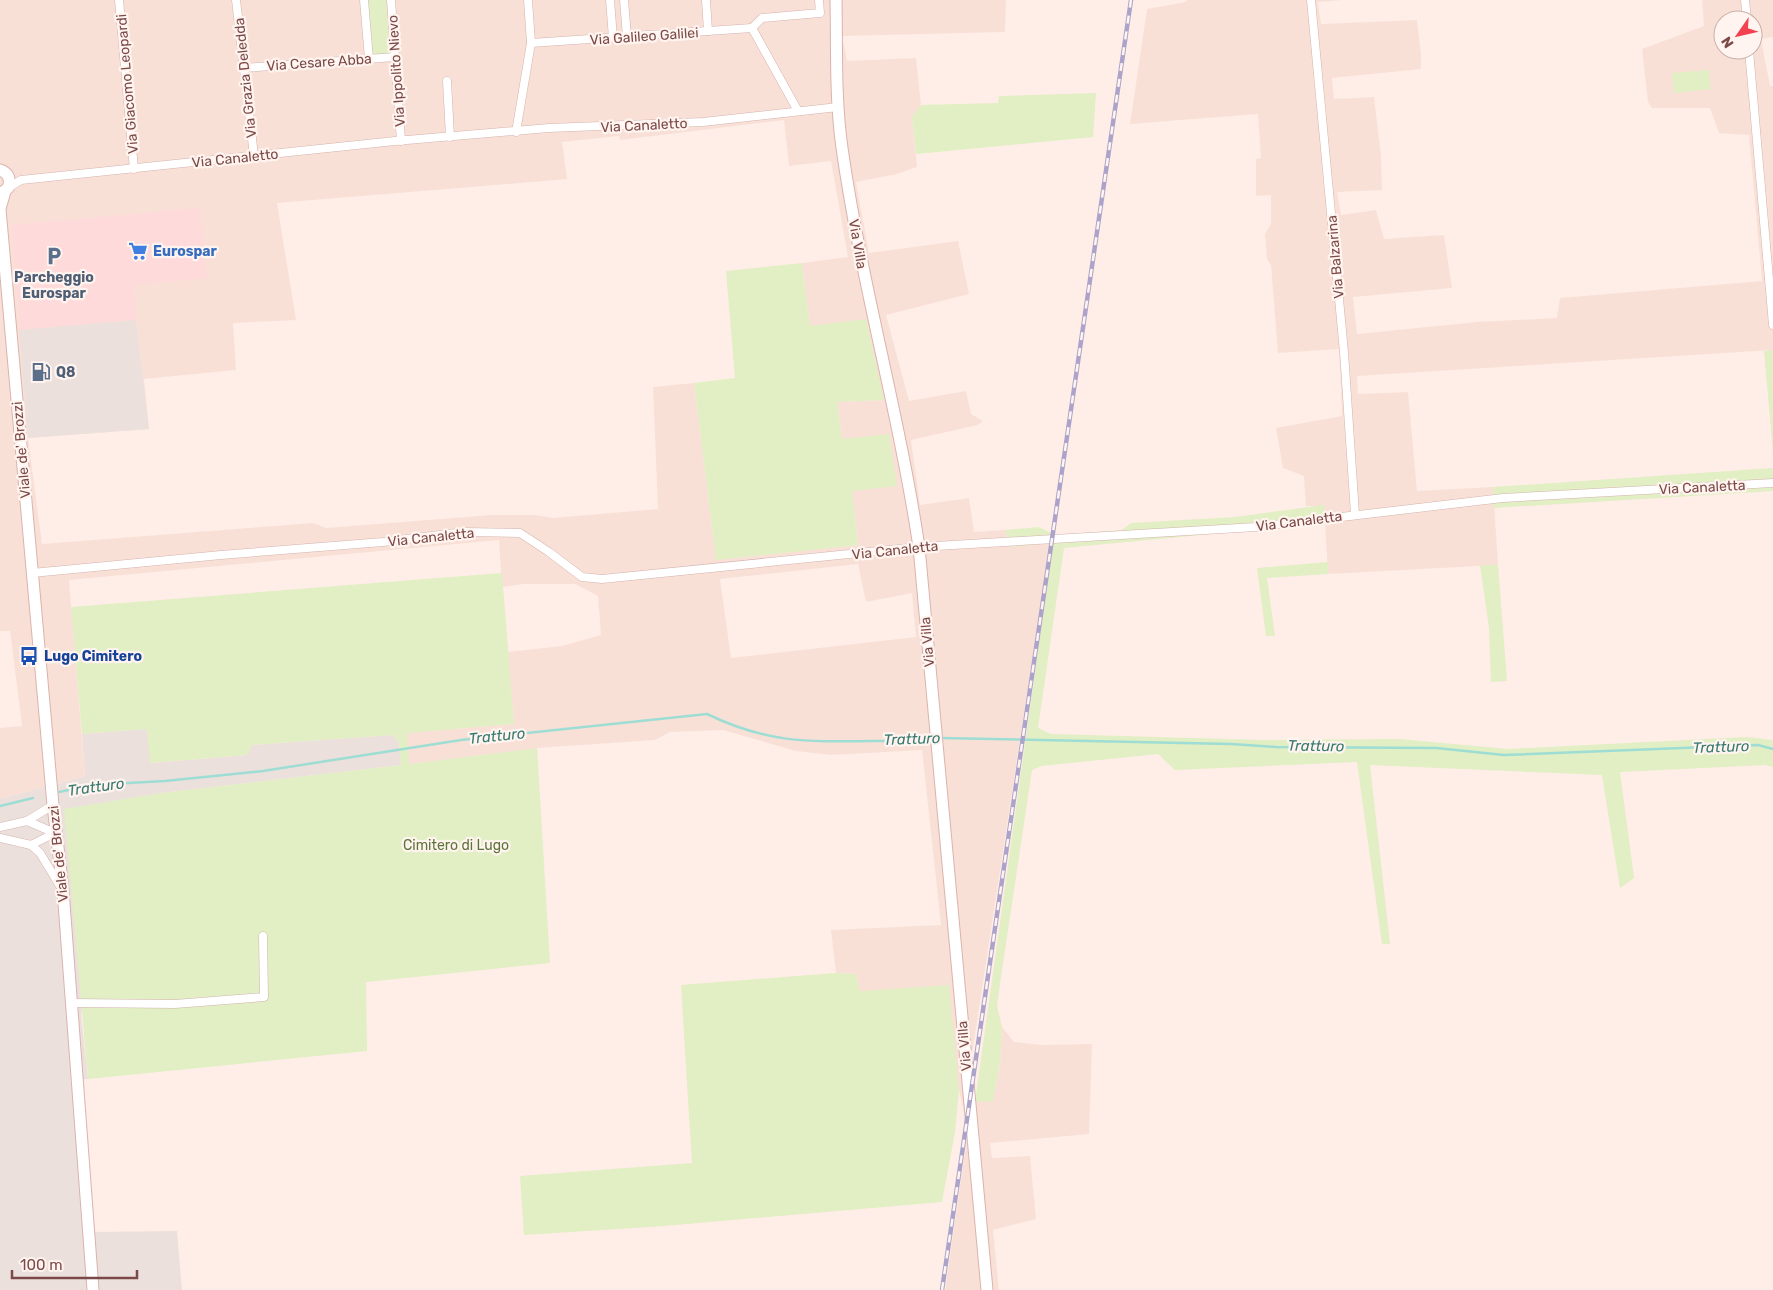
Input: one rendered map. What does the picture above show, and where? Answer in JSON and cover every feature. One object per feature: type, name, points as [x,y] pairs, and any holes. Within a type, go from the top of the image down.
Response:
[{"type":"street","name":"Via Giacomo Leopardi","points":[[119,0],[134,169]]},
{"type":"street","name":"Via Grazia Deledda","points":[[236,0],[254,156]]},
{"type":"street","points":[[364,0],[369,58]]},
{"type":"street","name":"Via Ippolito Nievo","points":[[391,0],[400,141]]},
{"type":"street","points":[[516,132],[531,43],[528,0]]},
{"type":"street","points":[[610,0],[613,38]]},
{"type":"street","points":[[624,0],[627,37]]},
{"type":"street","points":[[706,0],[708,31]]},
{"type":"street","points":[[798,111],[752,28],[762,18],[820,13],[819,0]]},
{"type":"street","name":"Via Villa","points":[[836,0],[838,107],[842,146],[859,257],[898,425],[919,547],[986,1290]]},
{"type":"street","name":"Via Balzarina","points":[[1311,0],[1344,352],[1355,514]]},
{"type":"street","name":"Via Galileo Galilei","points":[[531,43],[752,28]]},
{"type":"street","name":"Via Cesare Abba","points":[[244,68],[395,57]]},
{"type":"street","points":[[1750,60],[1773,325]]},
{"type":"street","points":[[447,82],[450,137]]},
{"type":"street","name":"Via Canaletto","points":[[4,191],[21,180],[400,141],[549,128],[703,122],[838,107]]},
{"type":"street","name":"Via Canaletto","points":[[2,170],[21,180]]},
{"type":"street","name":"Viale de' Brozzi","points":[[2,170],[10,181],[4,191],[0,208],[55,833],[63,890],[93,1290]]},
{"type":"street","name":"Via Canaletta","points":[[32,573],[383,542],[464,532],[520,534],[549,552],[582,577],[602,579],[919,547],[1256,527],[1503,498],[1773,483]]},
{"type":"street","points":[[0,827],[28,821],[53,805]]},
{"type":"street","points":[[28,821],[55,833]]},
{"type":"street","points":[[31,845],[55,833]]},
{"type":"street","points":[[0,838],[31,845],[40,853],[63,890]]},
{"type":"street","points":[[71,1003],[175,1004],[264,996],[263,936]]},
{"type":"shaded area","points":[[0,0],[1006,0],[1005,32],[842,36],[847,61],[916,58],[921,105],[912,117],[917,167],[897,174],[856,182],[869,253],[958,241],[969,294],[886,315],[909,401],[966,391],[971,414],[983,421],[978,425],[911,440],[920,505],[969,498],[974,532],[1005,530],[1010,547],[1050,543],[971,1061],[975,1101],[993,1101],[1000,1064],[1002,1027],[1014,1042],[1042,1045],[1092,1044],[1089,1134],[990,1143],[992,1158],[1030,1156],[1036,1219],[993,1230],[999,1290],[945,1290],[968,1132],[959,1090],[860,991],[856,974],[836,973],[831,930],[941,925],[922,750],[831,755],[796,751],[723,730],[670,732],[655,740],[537,748],[409,764],[406,733],[514,724],[508,652],[562,646],[601,635],[598,596],[575,584],[524,584],[502,587],[499,540],[69,580],[85,776],[0,799],[0,728],[22,726],[10,631],[0,631]],"holes":[[[784,120],[789,166],[831,161],[848,257],[802,263],[810,326],[883,400],[837,402],[842,439],[897,486],[852,491],[858,545],[716,560],[694,383],[653,387],[658,509],[553,518],[535,515],[492,515],[326,528],[313,523],[42,544],[28,438],[149,429],[144,379],[236,370],[233,323],[296,320],[277,203],[567,179],[562,142],[619,136],[620,140]],[[858,564],[866,602],[912,593],[916,637],[731,658],[720,579]]]},
{"type":"shaded area","points":[[1187,0],[1342,0],[1318,2],[1321,24],[1417,20],[1421,69],[1332,78],[1334,99],[1374,97],[1381,156],[1382,190],[1337,192],[1341,215],[1376,210],[1384,239],[1444,235],[1452,288],[1353,297],[1357,334],[1477,322],[1557,318],[1560,298],[1762,281],[1749,135],[1719,133],[1710,108],[1652,108],[1648,102],[1642,49],[1704,26],[1702,0],[1773,0],[1773,37],[1763,39],[1763,10],[1713,10],[1713,60],[1763,60],[1763,49],[1770,86],[1773,86],[1773,350],[1357,376],[1358,394],[1408,392],[1417,491],[1493,487],[1498,565],[1328,574],[1324,506],[1306,506],[1304,476],[1283,468],[1276,428],[1342,416],[1339,349],[1278,353],[1271,265],[1267,259],[1265,234],[1271,224],[1271,195],[1256,196],[1256,159],[1261,158],[1258,114],[1130,124],[1147,9],[1186,2]]},
{"type":"shaded area","points":[[200,208],[207,278],[134,285],[136,320],[20,330],[11,225]]},
{"type":"shaded area","points":[[136,320],[149,429],[28,438],[19,330]]},
{"type":"shaded area","points":[[147,729],[151,763],[247,755],[251,745],[393,735],[399,742],[401,765],[161,793],[81,1014],[88,1079],[77,1080],[89,1232],[177,1231],[182,1290],[0,1290],[0,799],[85,776],[82,734]]},
{"type":"green space","points":[[366,0],[386,0],[390,54],[371,56]]},
{"type":"green space","points":[[1709,70],[1711,89],[1674,93],[1672,73]]},
{"type":"green space","points":[[1096,93],[1093,137],[916,154],[912,117],[921,105],[998,103],[999,96]]},
{"type":"green space","points":[[802,263],[810,326],[866,319],[884,400],[837,402],[842,439],[889,434],[897,486],[852,491],[858,545],[716,560],[694,383],[735,378],[726,271]]},
{"type":"green space","points":[[1773,350],[1773,453],[1764,351]]},
{"type":"green space","points":[[1773,468],[1773,491],[1494,508],[1493,487]]},
{"type":"green space","points":[[1324,505],[1326,523],[1064,548],[1038,728],[1051,734],[1262,740],[1399,739],[1508,749],[1747,737],[1773,740],[1773,767],[1765,765],[1620,772],[1634,878],[1620,888],[1602,775],[1370,765],[1390,944],[1382,944],[1357,762],[1175,770],[1158,754],[1041,766],[1032,770],[1001,977],[997,1006],[1002,1027],[1000,1063],[993,1101],[975,1102],[1053,543],[1010,547],[1005,530],[1039,527],[1055,535],[1122,530],[1131,523],[1235,517]]},
{"type":"green space","points":[[1328,562],[1328,574],[1267,578],[1275,636],[1266,636],[1257,568]]},
{"type":"green space","points":[[1480,565],[1498,565],[1507,681],[1491,682],[1489,628]]},
{"type":"green space","name":"Cimitero di Lugo","points":[[502,573],[514,724],[407,733],[409,764],[537,748],[550,963],[366,982],[367,1051],[88,1079],[64,809],[161,793],[401,765],[399,743],[393,735],[252,745],[247,755],[150,763],[147,729],[82,734],[71,607]]},
{"type":"green space","points":[[836,973],[856,974],[860,991],[949,985],[959,1090],[955,1132],[942,1202],[664,1226],[524,1235],[520,1176],[692,1163],[681,985]]},
{"type":"waterway","name":"Tratturo","points":[[59,792],[92,785],[165,781],[263,771],[461,740],[707,714],[749,731],[787,739],[806,741],[918,741],[933,739]]},
{"type":"waterway","name":"Tratturo","points":[[941,738],[1231,744],[1276,747],[1436,748],[1504,755],[1758,745],[1773,749]]},
{"type":"waterway","name":"Tratturo","points":[[0,806],[33,798]]},
{"type":"railway","points":[[942,1290],[1131,0]]},
{"type":"place","name":"Eurospar","points":[[138,251]]},
{"type":"place","name":"Parcheggio Eurospar","points":[[54,256]]},
{"type":"place","name":"Q8","points":[[41,372]]},
{"type":"place","name":"Lugo Cimitero","points":[[29,656]]}]
